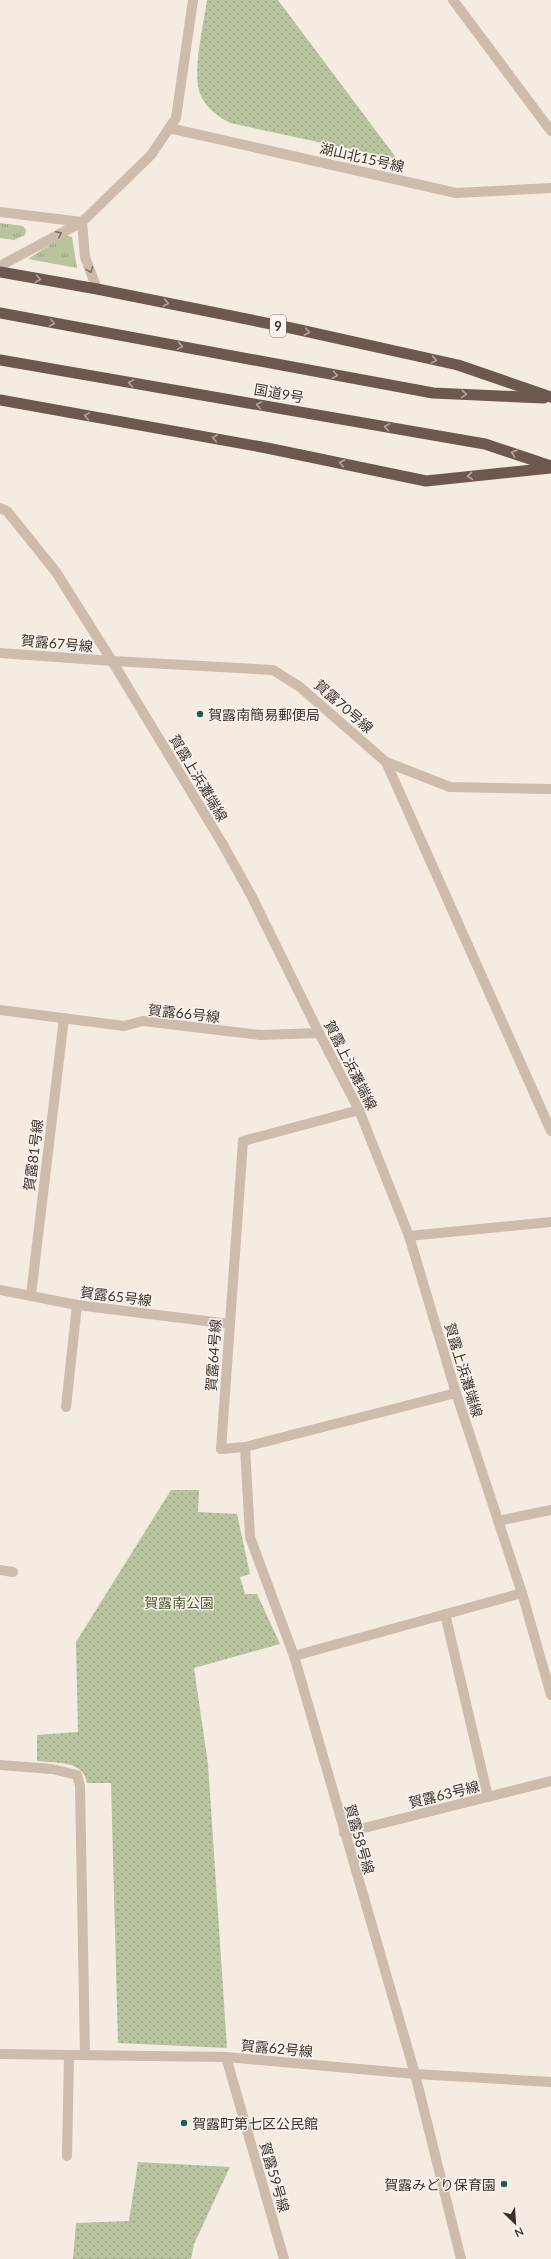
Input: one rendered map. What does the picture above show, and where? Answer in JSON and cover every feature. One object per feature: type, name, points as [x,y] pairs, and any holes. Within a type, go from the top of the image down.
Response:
[{"type":"highway","name":"9","points":[[0,272],[97,289],[458,365],[551,398]]},
{"type":"highway","name":"国道9号","points":[[0,313],[433,393],[551,398]]},
{"type":"highway","name":"国道9号","points":[[0,360],[486,444],[551,467]]},
{"type":"highway","points":[[0,400],[267,448],[426,481],[551,467]]},
{"type":"street","points":[[0,266],[82,222],[151,155],[176,118],[193,0]]},
{"type":"street","points":[[453,0],[551,131]]},
{"type":"street","name":"湖山北15号線","points":[[169,128],[456,193],[551,188]]},
{"type":"street","points":[[0,212],[82,222]]},
{"type":"street","points":[[82,222],[85,257],[97,289]]},
{"type":"street","name":"賀露上浜灘端線","points":[[0,508],[7,511],[56,572],[112,662],[248,889],[359,1110],[408,1236],[456,1393],[522,1593],[551,1695]]},
{"type":"street","name":"賀露67号線","points":[[0,653],[112,662]]},
{"type":"street","name":"賀露70号線","points":[[112,662],[272,670],[300,687],[386,762],[450,787],[551,790]]},
{"type":"street","points":[[386,762],[551,1132]]},
{"type":"street","name":"賀露66号線","points":[[0,1010],[124,1026],[143,1021],[260,1035],[319,1033]]},
{"type":"street","name":"賀露81号線","points":[[31,1295],[64,1018]]},
{"type":"street","name":"賀露64号線","points":[[359,1110],[243,1141],[221,1449],[245,1447],[456,1393]]},
{"type":"street","points":[[408,1236],[551,1222]]},
{"type":"street","name":"賀露65号線","points":[[0,1290],[77,1305],[230,1324]]},
{"type":"street","points":[[66,1407],[77,1305]]},
{"type":"street","name":"賀露58号線","points":[[245,1447],[250,1537],[294,1656],[415,2074],[462,2259]]},
{"type":"street","points":[[498,1521],[551,1510]]},
{"type":"street","points":[[0,1570],[13,1572]]},
{"type":"street","points":[[294,1656],[522,1593]]},
{"type":"street","points":[[445,1614],[488,1797]]},
{"type":"street","points":[[0,1764],[52,1769],[77,1775],[80,1786],[85,2055]]},
{"type":"street","name":"賀露63号線","points":[[344,1833],[551,1781]]},
{"type":"street","name":"賀露62号線","points":[[0,2054],[226,2057],[415,2074],[551,2082]]},
{"type":"street","points":[[68,2156],[69,2056]]},
{"type":"street","name":"賀露59号線","points":[[226,2057],[284,2259]]},
{"type":"green space","points":[[207,0],[278,0],[397,159],[230,123],[213,112],[203,101],[198,87],[197,76],[199,49]]},
{"type":"green space","points":[[0,223],[23,226],[26,230],[25,235],[14,240],[0,238]]},
{"type":"green space","points":[[65,235],[72,237],[77,268],[28,259]]},
{"type":"green space","name":"賀露南公園","points":[[171,1490],[199,1490],[198,1512],[237,1514],[250,1574],[240,1577],[245,1594],[257,1594],[280,1644],[194,1668],[208,1764],[227,2048],[118,2043],[111,1783],[87,1783],[80,1770],[74,1766],[37,1761],[37,1735],[78,1732],[76,1642]]},
{"type":"green space","points":[[138,2162],[230,2167],[194,2244],[191,2259],[73,2259],[76,2223],[129,2221]]},
{"type":"place","name":"賀露南簡易郵便局","points":[[200,714]]},
{"type":"place","name":"賀露町第七区公民館","points":[[184,2123]]},
{"type":"place","name":"賀露みどり保育園","points":[[504,2184]]}]
